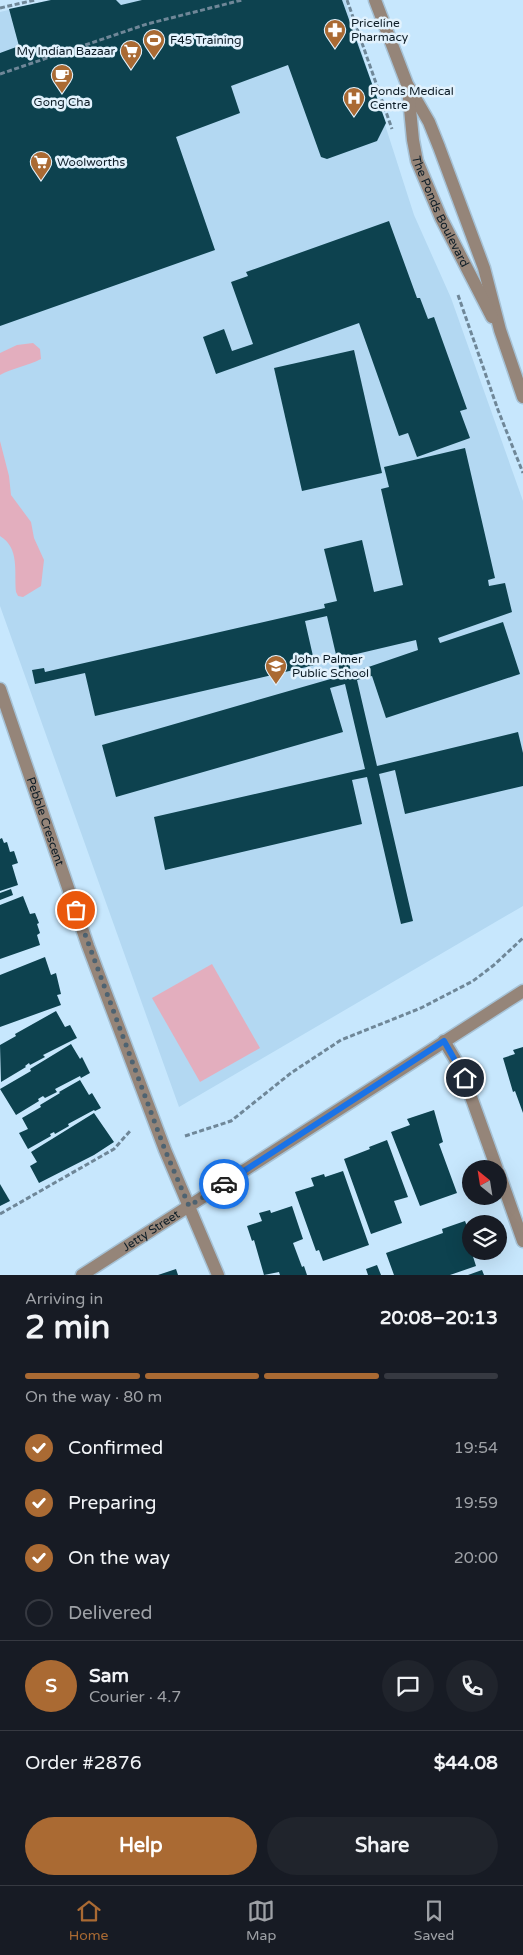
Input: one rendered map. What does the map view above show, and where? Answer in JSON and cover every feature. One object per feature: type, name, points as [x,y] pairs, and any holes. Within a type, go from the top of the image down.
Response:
[{"type":"street","name":"The Ponds Boulevard","points":[[375,0],[407,84],[429,122],[439,147],[484,268],[500,330]]},
{"type":"street","name":"The Ponds Boulevard","points":[[407,84],[417,161],[430,196],[518,365],[523,397]]},
{"type":"street","name":"Pebble Crescent","points":[[0,689],[92,955],[165,1150],[218,1275]]},
{"type":"street","name":"Jetty Street","points":[[82,1275],[523,991]]},
{"type":"street","points":[[444,1041],[461,1069],[494,1160]]},
{"type":"street","points":[[508,1198],[523,1241]]},
{"type":"path","points":[[0,8],[35,0]]},
{"type":"path","points":[[0,74],[147,24],[242,0]]},
{"type":"path","points":[[185,1136],[231,1121],[291,1073],[341,1040],[421,1008],[473,981],[494,965],[523,938]]},
{"type":"path","points":[[0,1214],[114,1149],[131,1130]]},
{"type":"shaded area","name":"John Palmer Public School","points":[[50,0],[345,0],[414,215],[451,298],[523,501],[523,906],[179,1107],[0,606],[0,12]]},
{"type":"shaded area","points":[[33,343],[40,349],[41,359],[0,375],[0,353],[17,345]]},
{"type":"shaded area","points":[[0,441],[9,476],[11,495],[31,522],[34,538],[44,560],[41,586],[23,597],[18,596],[16,592],[15,561],[11,547],[0,536]]},
{"type":"shaded area","points":[[212,964],[260,1048],[200,1082],[152,998]]},
{"type":"building","points":[[51,0],[116,0],[121,5],[142,0],[342,0],[386,123],[377,141],[327,159],[321,157],[288,65],[231,86],[240,113],[176,137],[215,250],[0,326],[0,53],[19,46],[9,9]]},
{"type":"building","points":[[389,221],[417,298],[420,298],[428,319],[434,317],[467,409],[460,411],[470,438],[417,457],[408,433],[399,436],[359,323],[216,374],[203,337],[224,329],[232,351],[253,344],[231,282],[248,276],[246,272]]},
{"type":"building","points":[[354,350],[382,473],[302,491],[274,368]]},
{"type":"building","points":[[465,448],[495,578],[488,580],[489,586],[505,583],[512,612],[438,638],[440,643],[503,622],[520,674],[386,718],[372,676],[357,680],[377,766],[518,732],[523,753],[523,786],[405,814],[395,770],[379,774],[413,921],[401,924],[367,777],[352,780],[362,824],[165,870],[154,817],[365,769],[345,684],[330,688],[343,732],[116,797],[102,745],[341,676],[327,616],[305,621],[315,665],[95,716],[85,673],[35,684],[32,670],[44,668],[45,672],[325,608],[324,604],[337,601],[324,549],[362,540],[374,592],[403,585],[381,489],[389,487],[384,467]],"holes":[[[416,640],[418,650],[351,673],[348,656]]]},
{"type":"building","points":[[2,838],[4,843],[7,842],[10,852],[14,851],[18,863],[12,865],[18,885],[0,891],[0,839]]},
{"type":"building","points":[[11,889],[13,895],[0,900],[0,893]]},
{"type":"building","points":[[23,896],[30,914],[35,913],[39,923],[37,924],[40,933],[37,935],[40,945],[0,959],[0,905]]},
{"type":"building","points":[[45,957],[51,975],[56,973],[61,994],[57,995],[61,1005],[0,1027],[0,975]]},
{"type":"building","points":[[56,1011],[65,1027],[70,1025],[77,1038],[43,1055],[45,1057],[30,1065],[29,1063],[26,1067],[1,1082],[0,1045],[16,1036],[15,1034]]},
{"type":"building","points":[[71,1044],[80,1059],[82,1057],[90,1073],[55,1089],[57,1092],[45,1098],[43,1096],[38,1099],[39,1101],[16,1115],[0,1089]]},
{"type":"building","points":[[523,1047],[523,1113],[515,1091],[513,1092],[503,1058],[515,1054],[513,1050]]},
{"type":"building","points":[[80,1080],[89,1095],[92,1093],[101,1108],[68,1124],[69,1126],[55,1134],[54,1132],[50,1134],[51,1136],[28,1149],[19,1133],[28,1129],[22,1118]]},
{"type":"building","points":[[434,1110],[443,1142],[439,1144],[457,1193],[420,1206],[391,1132],[410,1125],[407,1119]]},
{"type":"building","points":[[94,1113],[114,1142],[94,1155],[39,1183],[30,1166],[37,1162],[31,1152]]},
{"type":"building","points":[[387,1140],[408,1197],[394,1201],[402,1223],[371,1234],[344,1159]]},
{"type":"building","points":[[343,1171],[369,1245],[323,1261],[319,1250],[316,1251],[295,1192],[314,1186],[311,1178],[324,1174],[325,1177]]},
{"type":"building","points":[[0,1184],[10,1201],[0,1206]]},
{"type":"building","points":[[292,1206],[303,1239],[293,1243],[307,1275],[280,1275],[279,1272],[264,1275],[254,1240],[252,1241],[247,1226],[262,1221],[259,1213],[270,1210],[271,1213]]},
{"type":"building","points":[[462,1222],[462,1260],[474,1260],[476,1266],[450,1275],[394,1275],[386,1253],[443,1233],[442,1229]]},
{"type":"building","points":[[377,1265],[381,1275],[368,1275],[366,1269]]},
{"type":"building","points":[[176,1269],[178,1275],[158,1275]]},
{"type":"building","points":[[482,1270],[484,1275],[468,1275]]},
{"type":"way so far","points":[[76,910],[165,1150],[189,1206],[224,1184]]},
{"type":"place","name":"Priceline Pharmacy","points":[[335,49]]},
{"type":"place","name":"F45 Training","points":[[154,59]]},
{"type":"place","name":"My Indian Bazaar","points":[[131,70]]},
{"type":"place","name":"Gong Cha","points":[[62,94]]},
{"type":"place","name":"Ponds Medical Centre","points":[[354,117]]},
{"type":"place","name":"Woolworths","points":[[41,181]]},
{"type":"place","name":"John Palmer Public School","points":[[276,685]]},
{"type":"route","points":[[224,1184],[444,1041],[465,1078]]}]
